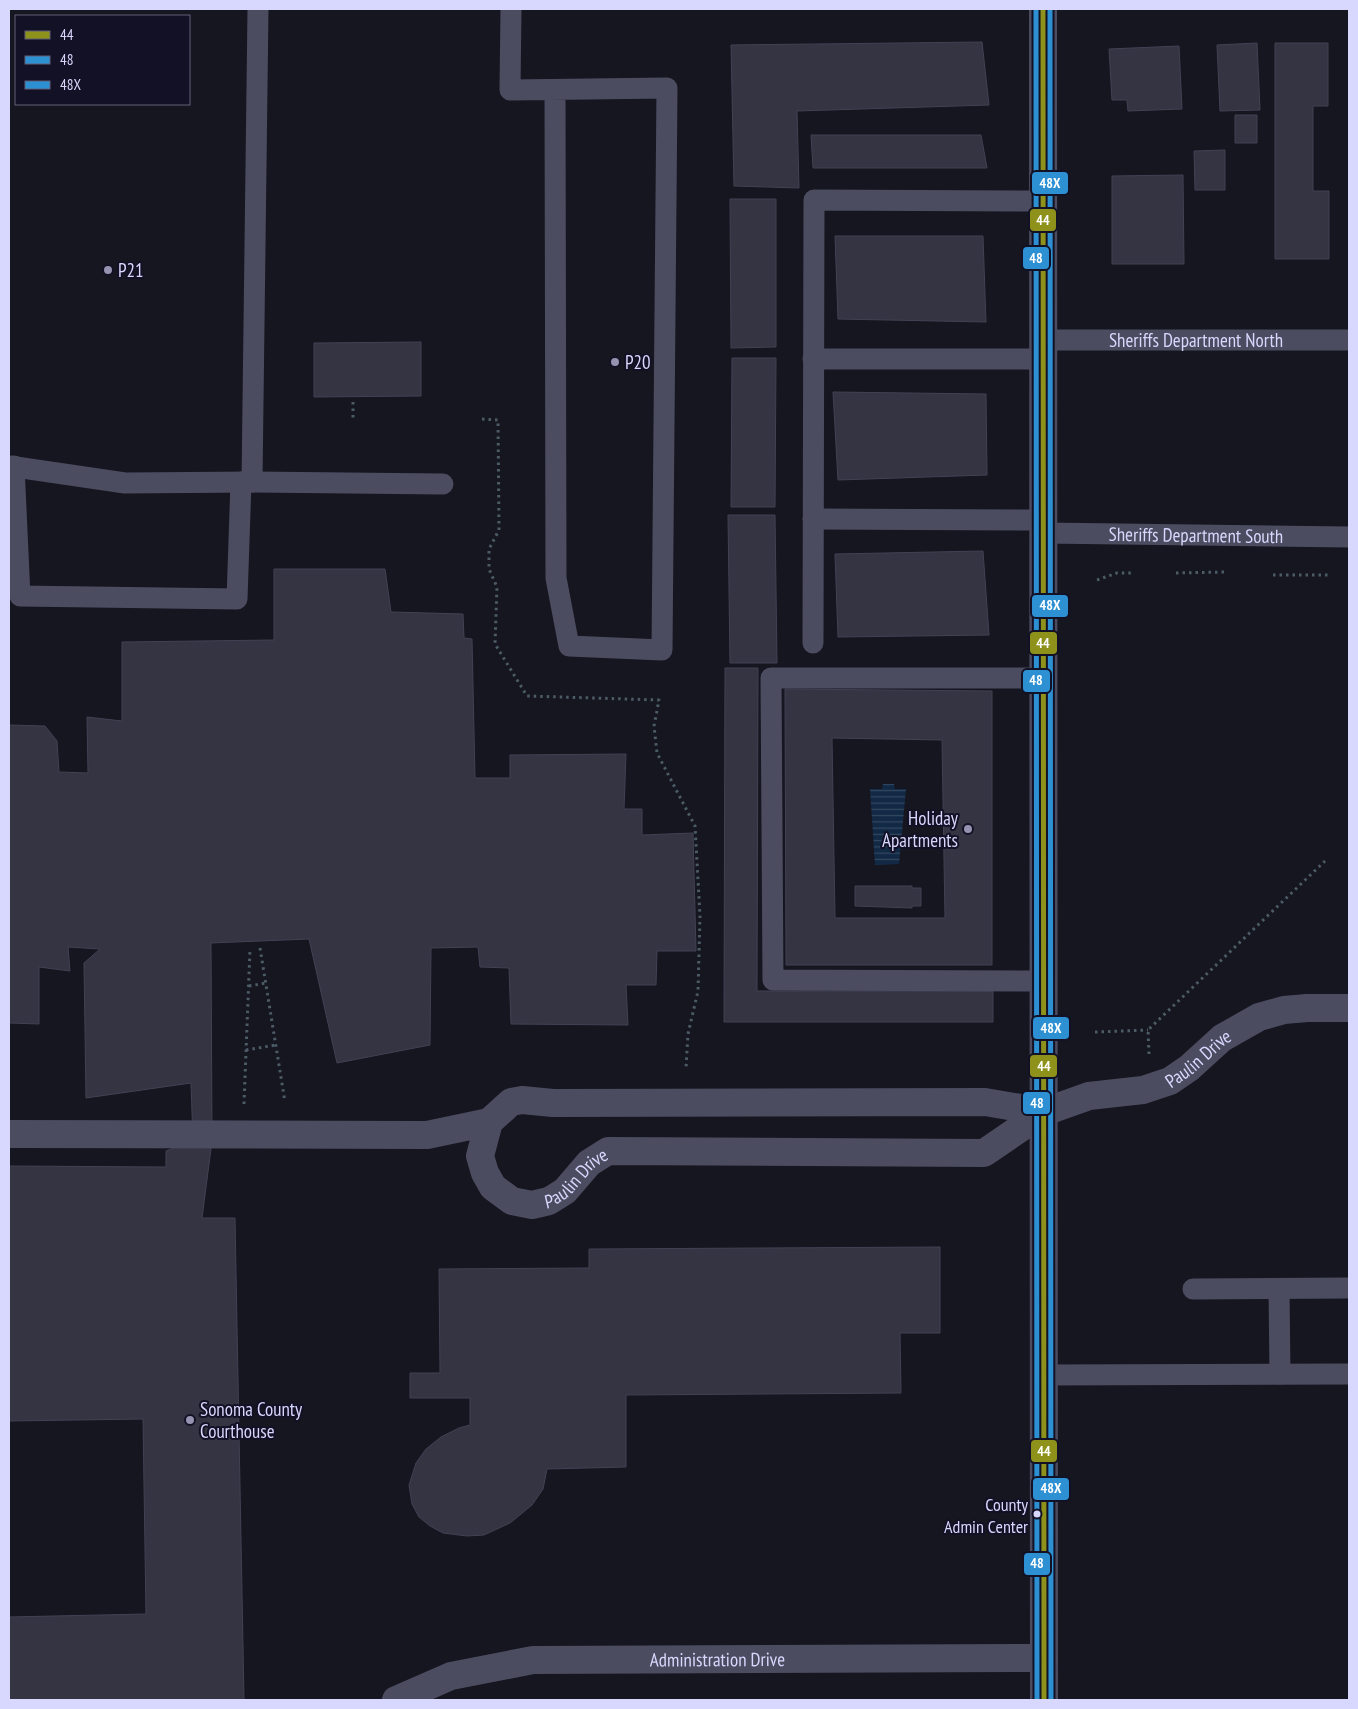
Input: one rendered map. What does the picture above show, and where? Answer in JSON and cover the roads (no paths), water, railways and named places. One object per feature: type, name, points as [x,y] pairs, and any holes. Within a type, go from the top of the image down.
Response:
[{"type":"street","points":[[1043,9],[1045,678],[1044,1700]]},
{"type":"street","name":"Paulin Drive","points":[[1044,1112],[985,1102],[552,1103],[522,1100],[511,1102],[489,1122],[480,1156],[484,1173],[493,1187],[512,1200],[532,1205],[549,1201],[565,1191],[589,1163],[608,1152],[984,1153],[1044,1112],[1090,1096],[1144,1090],[1170,1080],[1189,1068],[1222,1038],[1259,1016],[1284,1010],[1349,1008]]},
{"type":"street","points":[[9,1134],[427,1135],[489,1122]]},
{"type":"street","name":"Administration Drive","points":[[396,1700],[451,1676],[533,1660],[1044,1658]]},
{"type":"lane","points":[[258,9],[246,482],[237,599],[20,596],[12,466],[125,483],[246,482],[443,484]]},
{"type":"lane","points":[[511,9],[510,90],[667,88],[662,650],[569,646],[556,578],[555,90]]},
{"type":"lane","points":[[813,643],[814,200],[1044,201]]},
{"type":"lane","name":"Sheriffs Department North","points":[[813,359],[1349,340]]},
{"type":"lane","name":"Sheriffs Department South","points":[[813,519],[1349,537]]},
{"type":"lane","points":[[1044,981],[773,980],[771,678],[1045,678]]},
{"type":"lane","points":[[1193,1289],[1349,1288]]},
{"type":"lane","points":[[1279,1289],[1280,1374]]},
{"type":"lane","points":[[1044,1375],[1349,1374]]},
{"type":"water","points":[[883,784],[894,784],[895,789],[906,789],[899,864],[875,865],[870,789],[882,789]]},
{"type":"place","name":"P21","points":[[108,270]]},
{"type":"place","name":"P20","points":[[615,362]]},
{"type":"place","name":"Holiday Apartments","points":[[968,829]]},
{"type":"place","name":"Sonoma County Courthouse","points":[[190,1420]]},
{"type":"place","name":"County Admin Center","points":[[1037,1514]]}]
